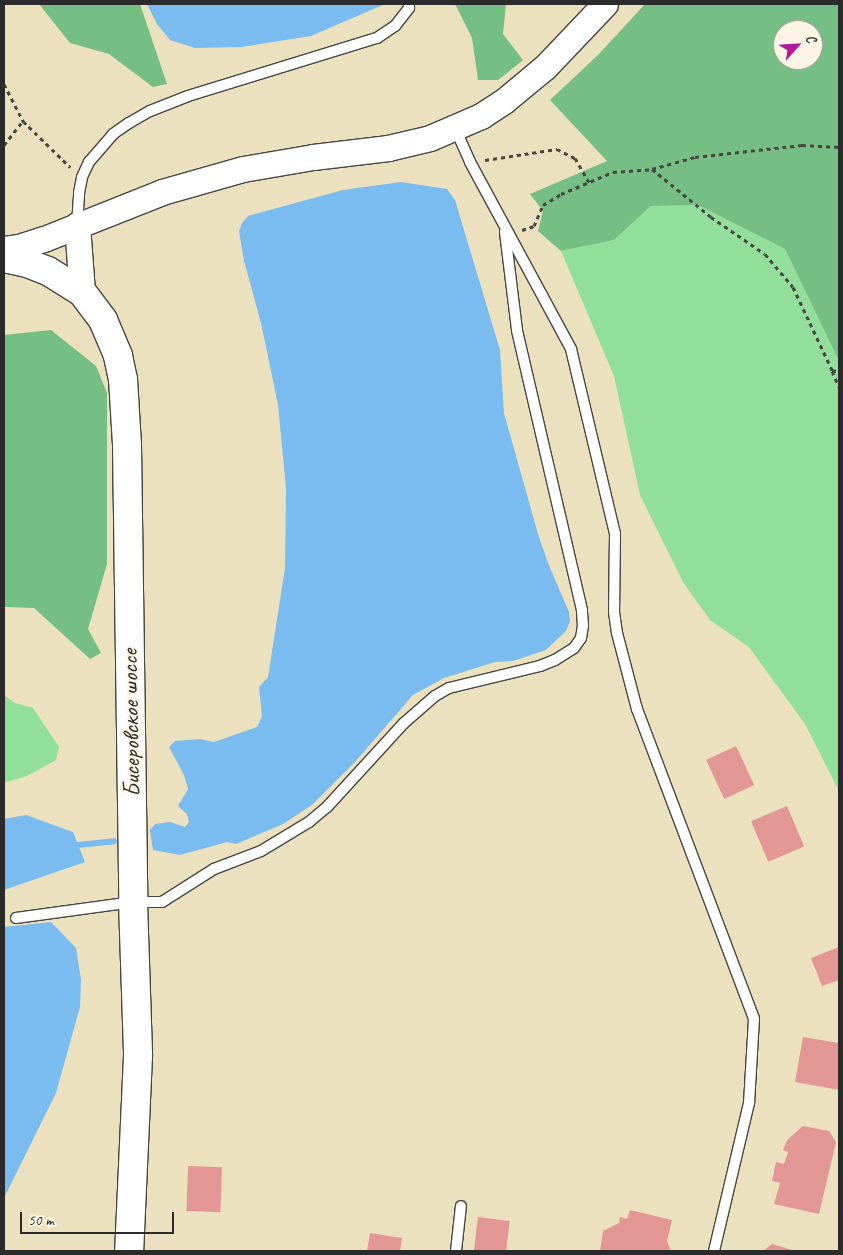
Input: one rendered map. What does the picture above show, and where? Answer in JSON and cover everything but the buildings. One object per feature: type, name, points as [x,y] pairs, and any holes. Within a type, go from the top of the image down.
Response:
[{"type":"main road","name":"Бисеровское шоссе","points":[[4,258],[27,263],[48,271],[82,292],[94,306],[111,337],[123,378],[126,406],[133,902],[138,1056],[129,1251]]},
{"type":"street","points":[[4,249],[44,239],[162,192],[243,169],[304,158],[396,147],[430,138],[455,128],[481,116],[525,85],[605,4]]},
{"type":"street","points":[[77,225],[82,292]]},
{"type":"lane","points":[[77,225],[78,193],[82,177],[89,162],[112,134],[150,111],[188,96],[377,38],[395,26],[409,4]]},
{"type":"lane","points":[[455,128],[470,162],[570,349],[616,533],[614,612],[617,633],[637,709],[754,1019],[749,1103],[714,1251]]},
{"type":"lane","points":[[16,918],[133,902],[162,902],[214,869],[261,850],[309,822],[327,807],[404,723],[435,696],[449,688],[555,660],[574,648],[581,638],[583,626],[582,610],[517,330],[505,226]]},
{"type":"lane","points":[[456,1251],[461,1206]]},
{"type":"path","points":[[4,84],[23,121],[82,177]]},
{"type":"path","points":[[4,145],[23,121]]},
{"type":"path","points":[[505,226],[520,231],[534,226],[543,205],[561,194],[612,172],[652,169],[695,157],[802,145],[839,148]]},
{"type":"path","points":[[470,162],[557,149],[575,158],[589,182]]},
{"type":"path","points":[[652,169],[711,217],[765,254],[793,287],[839,387]]},
{"type":"path","points":[[832,370],[839,372]]},
{"type":"green space","points":[[39,4],[140,4],[167,84],[153,87],[109,54],[70,43]]},
{"type":"green space","points":[[455,4],[506,4],[503,34],[523,60],[498,80],[478,80],[472,38]]},
{"type":"green space","points":[[645,4],[839,4],[839,361],[785,249],[698,205],[651,206],[614,240],[561,251],[538,231],[543,211],[530,194],[607,161],[550,100],[599,54]]},
{"type":"green space","points":[[698,205],[785,249],[839,361],[839,791],[805,724],[749,647],[710,620],[683,582],[640,495],[614,376],[561,251],[614,240],[651,206]]},
{"type":"green space","points":[[51,330],[96,366],[107,393],[107,564],[88,629],[101,653],[90,659],[34,608],[4,607],[4,335]]},
{"type":"green space","points":[[4,695],[15,703],[33,708],[59,747],[56,760],[27,776],[4,783]]},
{"type":"water","points":[[147,4],[385,4],[311,36],[242,47],[195,48],[170,40],[157,24]]},
{"type":"water","points":[[401,182],[447,189],[455,200],[500,350],[504,413],[538,534],[569,612],[570,621],[566,631],[546,650],[513,661],[495,662],[444,678],[413,695],[355,762],[312,805],[283,824],[236,844],[227,842],[180,855],[153,850],[150,830],[155,824],[170,822],[185,827],[189,822],[187,814],[178,806],[188,789],[184,775],[169,747],[175,741],[200,739],[214,742],[257,727],[262,716],[259,687],[268,677],[285,568],[286,488],[278,405],[261,323],[244,261],[239,231],[242,223],[248,216],[343,190]]},
{"type":"water","points":[[26,815],[73,832],[85,862],[4,890],[4,819]]},
{"type":"water","points":[[51,922],[76,948],[81,980],[80,1007],[56,1093],[4,1198],[4,927]]},
{"type":"waterway","points":[[78,845],[114,841]]}]
